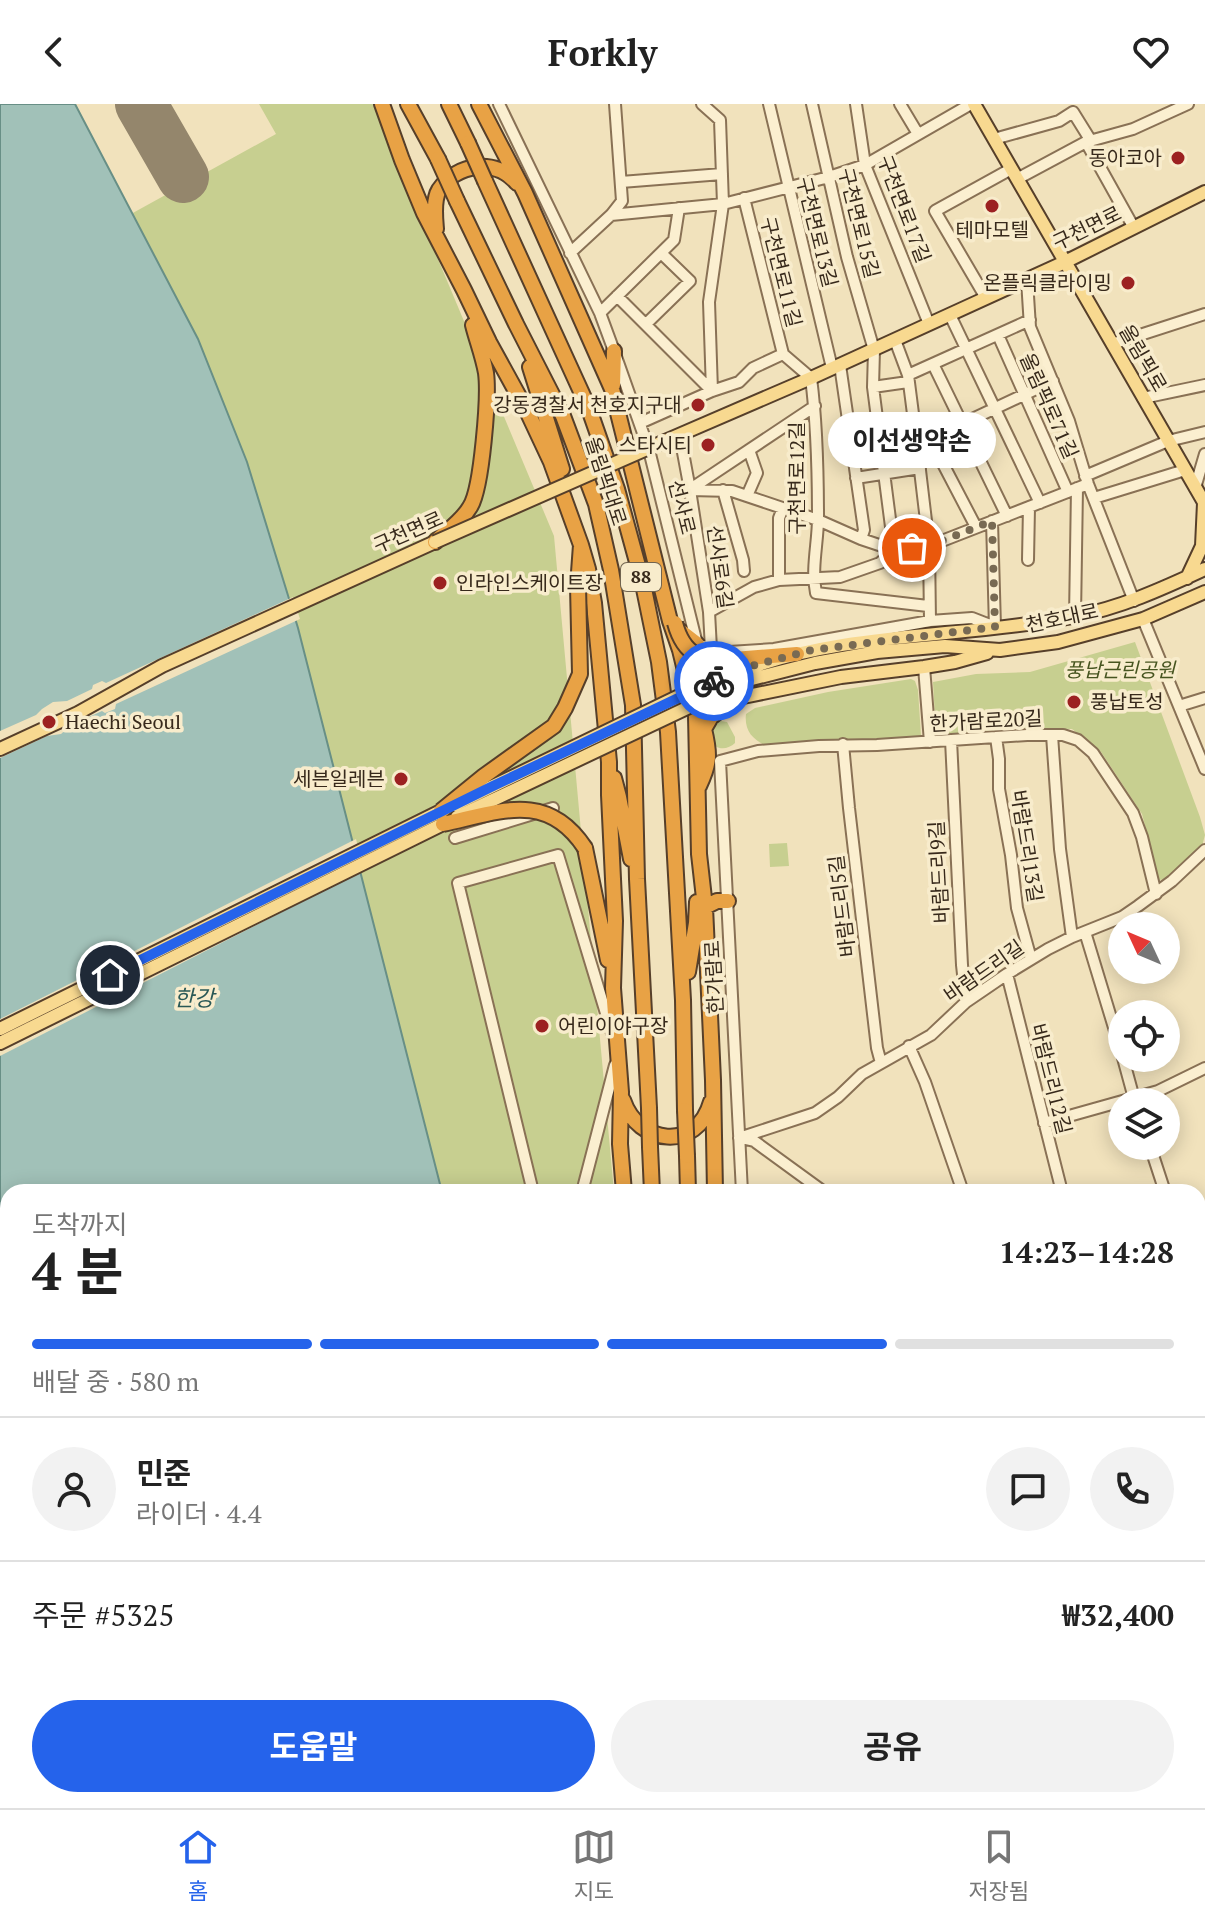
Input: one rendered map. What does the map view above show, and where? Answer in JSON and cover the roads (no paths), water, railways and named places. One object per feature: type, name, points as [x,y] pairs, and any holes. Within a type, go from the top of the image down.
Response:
[{"type":"highway","points":[[382,104],[424,213],[551,462],[588,569],[609,762],[615,921],[613,988],[621,1092],[623,1184]]},
{"type":"highway","name":"올림픽대로","points":[[408,104],[563,416],[596,504],[611,570],[633,705],[637,879],[652,1184]]},
{"type":"highway","name":"올림픽대로","points":[[449,104],[589,409],[617,489],[643,584],[659,662],[668,732],[683,1000],[688,1184]]},
{"type":"highway","points":[[479,104],[525,193],[612,389],[626,442],[638,470],[672,622],[700,723],[715,756],[697,790]]},
{"type":"highway","points":[[438,239],[435,220],[438,192],[456,173],[468,167],[492,167],[513,178],[525,193]]},
{"type":"highway","points":[[435,542],[471,507],[480,470],[487,391],[481,350],[464,290]]},
{"type":"highway","points":[[442,818],[484,776],[554,726],[580,674],[576,515],[516,324]]},
{"type":"highway","points":[[612,389],[614,351]]},
{"type":"highway","points":[[672,622],[704,647]]},
{"type":"highway","points":[[672,622],[683,644],[692,652],[739,671],[797,654]]},
{"type":"highway","points":[[700,723],[728,704]]},
{"type":"highway","points":[[683,1000],[696,923],[700,723]]},
{"type":"highway","points":[[609,762],[637,879]]},
{"type":"highway","points":[[442,818],[520,809],[547,813],[575,833],[585,848],[613,988]]},
{"type":"highway","points":[[699,854],[705,907],[715,1184]]},
{"type":"highway","points":[[705,907],[717,901],[728,901]]},
{"type":"highway","points":[[621,1092],[630,1116],[638,1125],[655,1135],[671,1138],[687,1133],[703,1122],[711,1103],[713,1080]]},
{"type":"main road","name":"올림픽로","points":[[972,104],[1205,503]]},
{"type":"main road","name":"구천면로","points":[[0,749],[78,713],[162,666],[435,542],[874,350],[1065,262],[1205,192]]},
{"type":"main road","points":[[1187,578],[1202,546],[1205,503]]},
{"type":"main road","name":"천호대로","points":[[797,654],[1075,617],[1134,601],[1205,569]]},
{"type":"main road","name":"천호대로","points":[[0,1043],[702,685],[739,671],[815,663],[877,652],[945,646],[1000,650],[1058,642],[1143,619],[1204,593]]},
{"type":"main road","points":[[728,704],[743,697],[841,677],[955,662],[1000,650]]},
{"type":"main road","name":"천호대로","points":[[0,1029],[442,818]]},
{"type":"street","name":"선사로","points":[[499,104],[600,313],[649,450],[704,647]]},
{"type":"street","points":[[570,253],[622,201],[615,104]]},
{"type":"street","points":[[702,104],[720,120],[722,174],[723,204],[709,302],[712,391]]},
{"type":"street","name":"구천면로13길","points":[[769,104],[836,367]]},
{"type":"street","name":"구천면로15길","points":[[812,104],[847,257],[874,350],[873,387],[894,550]]},
{"type":"street","name":"구천면로17길","points":[[856,104],[865,165],[929,324]]},
{"type":"street","points":[[900,104],[918,134]]},
{"type":"street","points":[[611,215],[723,204],[829,177],[865,165],[972,104]]},
{"type":"street","points":[[986,298],[935,211],[1088,141],[1133,129],[1188,104]]},
{"type":"street","points":[[994,139],[1059,121],[1076,108],[1088,141],[1134,228]]},
{"type":"street","points":[[621,182],[722,174]]},
{"type":"street","name":"구천면로11길","points":[[744,198],[783,354],[811,378]]},
{"type":"street","points":[[600,313],[674,240],[679,208]]},
{"type":"street","points":[[646,324],[690,281],[661,253]]},
{"type":"street","points":[[1027,280],[1030,327],[1069,421],[1080,485],[1094,498],[1134,601]]},
{"type":"street","points":[[617,296],[712,391]]},
{"type":"street","points":[[1112,344],[1205,314]]},
{"type":"street","points":[[950,315],[1040,503]]},
{"type":"street","points":[[873,387],[908,378],[1030,320]]},
{"type":"street","name":"올림픽로71길","points":[[998,335],[1024,395],[1080,485]]},
{"type":"street","points":[[895,340],[908,378],[920,468],[929,546],[930,621]]},
{"type":"street","name":"구천면로11길","points":[[640,423],[739,382],[753,368],[783,354]]},
{"type":"street","points":[[933,364],[1007,516]]},
{"type":"street","points":[[836,367],[864,530],[861,539]]},
{"type":"street","name":"구천면로12길","points":[[811,378],[815,406],[818,520],[813,578],[816,593],[928,606]]},
{"type":"street","points":[[917,445],[1053,381]]},
{"type":"street","points":[[1143,398],[1205,385]]},
{"type":"street","points":[[690,490],[815,406]]},
{"type":"street","points":[[1168,441],[1205,432]]},
{"type":"street","name":"선사로6길","points":[[671,438],[682,447],[690,490],[709,612],[704,647]]},
{"type":"street","points":[[930,439],[976,527]]},
{"type":"street","name":"올림픽로71길","points":[[690,490],[732,491],[894,550],[929,546],[1040,503],[1168,441]]},
{"type":"street","points":[[747,496],[757,473],[749,450]]},
{"type":"street","points":[[1195,488],[1205,454]]},
{"type":"street","points":[[856,478],[920,468]]},
{"type":"street","points":[[1094,498],[1185,470]]},
{"type":"street","name":"천호대로","points":[[1075,617],[1080,485]]},
{"type":"street","points":[[723,490],[744,571]]},
{"type":"street","points":[[1028,560],[1029,507]]},
{"type":"street","points":[[779,580],[779,518],[783,508]]},
{"type":"street","points":[[704,647],[729,652],[774,649],[930,621],[972,618],[995,627],[992,521]]},
{"type":"street","points":[[709,612],[754,587],[779,580],[840,577],[880,563],[894,550]]},
{"type":"street","points":[[1143,619],[1205,769]]},
{"type":"street","points":[[704,647],[728,704]]},
{"type":"street","points":[[924,667],[930,742]]},
{"type":"street","points":[[1179,706],[1205,698]]},
{"type":"street","points":[[1052,735],[1060,849],[1072,937]]},
{"type":"street","name":"한가람로20길","points":[[715,756],[843,744],[1063,735],[1078,740],[1093,753],[1133,813],[1156,894]]},
{"type":"street","name":"바람드리13길","points":[[996,737],[999,789],[1017,908],[1031,959]]},
{"type":"street","name":"바람드리9길","points":[[951,740],[966,1002]]},
{"type":"street","name":"바람드리5길","points":[[843,744],[860,911],[881,1063]]},
{"type":"street","name":"한가람로","points":[[715,756],[728,901],[742,1184]]},
{"type":"street","points":[[455,838],[553,808]]},
{"type":"street","name":"바람드리길","points":[[739,1138],[815,1113],[862,1074],[931,1035],[966,1002],[1007,974],[1072,937],[1122,917],[1156,894],[1205,850]]},
{"type":"street","points":[[531,1184],[458,883],[558,855],[618,1053],[584,1184]]},
{"type":"street","points":[[1085,932],[1108,1007]]},
{"type":"street","name":"바람드리12길","points":[[1007,974],[1060,1184]]},
{"type":"street","points":[[909,1046],[925,1082],[960,1184]]},
{"type":"street","points":[[1164,1088],[1205,1068]]},
{"type":"street","points":[[1044,1123],[1108,1107]]},
{"type":"street","points":[[739,1138],[754,1141],[813,1184]]},
{"type":"street","points":[[1155,1160],[1162,1184]]},
{"type":"water","name":"한강","points":[[0,104],[75,104],[198,339],[247,462],[298,628],[440,1184],[0,1184]]},
{"type":"place","name":"동아코아","points":[[1178,158]]},
{"type":"place","name":"테마모텔","points":[[992,206]]},
{"type":"place","name":"온플릭클라이밍","points":[[1128,283]]},
{"type":"place","name":"강동경찰서 천호지구대","points":[[698,405]]},
{"type":"place","name":"스타시티","points":[[708,445]]},
{"type":"place","name":"이선생약손","points":[[912,548]]},
{"type":"place","name":"인라인스케이트장","points":[[440,583]]},
{"type":"place","name":"풍납토성","points":[[1074,702]]},
{"type":"place","name":"Haechi Seoul","points":[[49,722]]},
{"type":"place","name":"세븐일레븐","points":[[401,779]]},
{"type":"place","name":"어린이야구장","points":[[542,1026]]},
{"type":"park label","name":"풍납근린공원","points":[[1120,670]]}]
